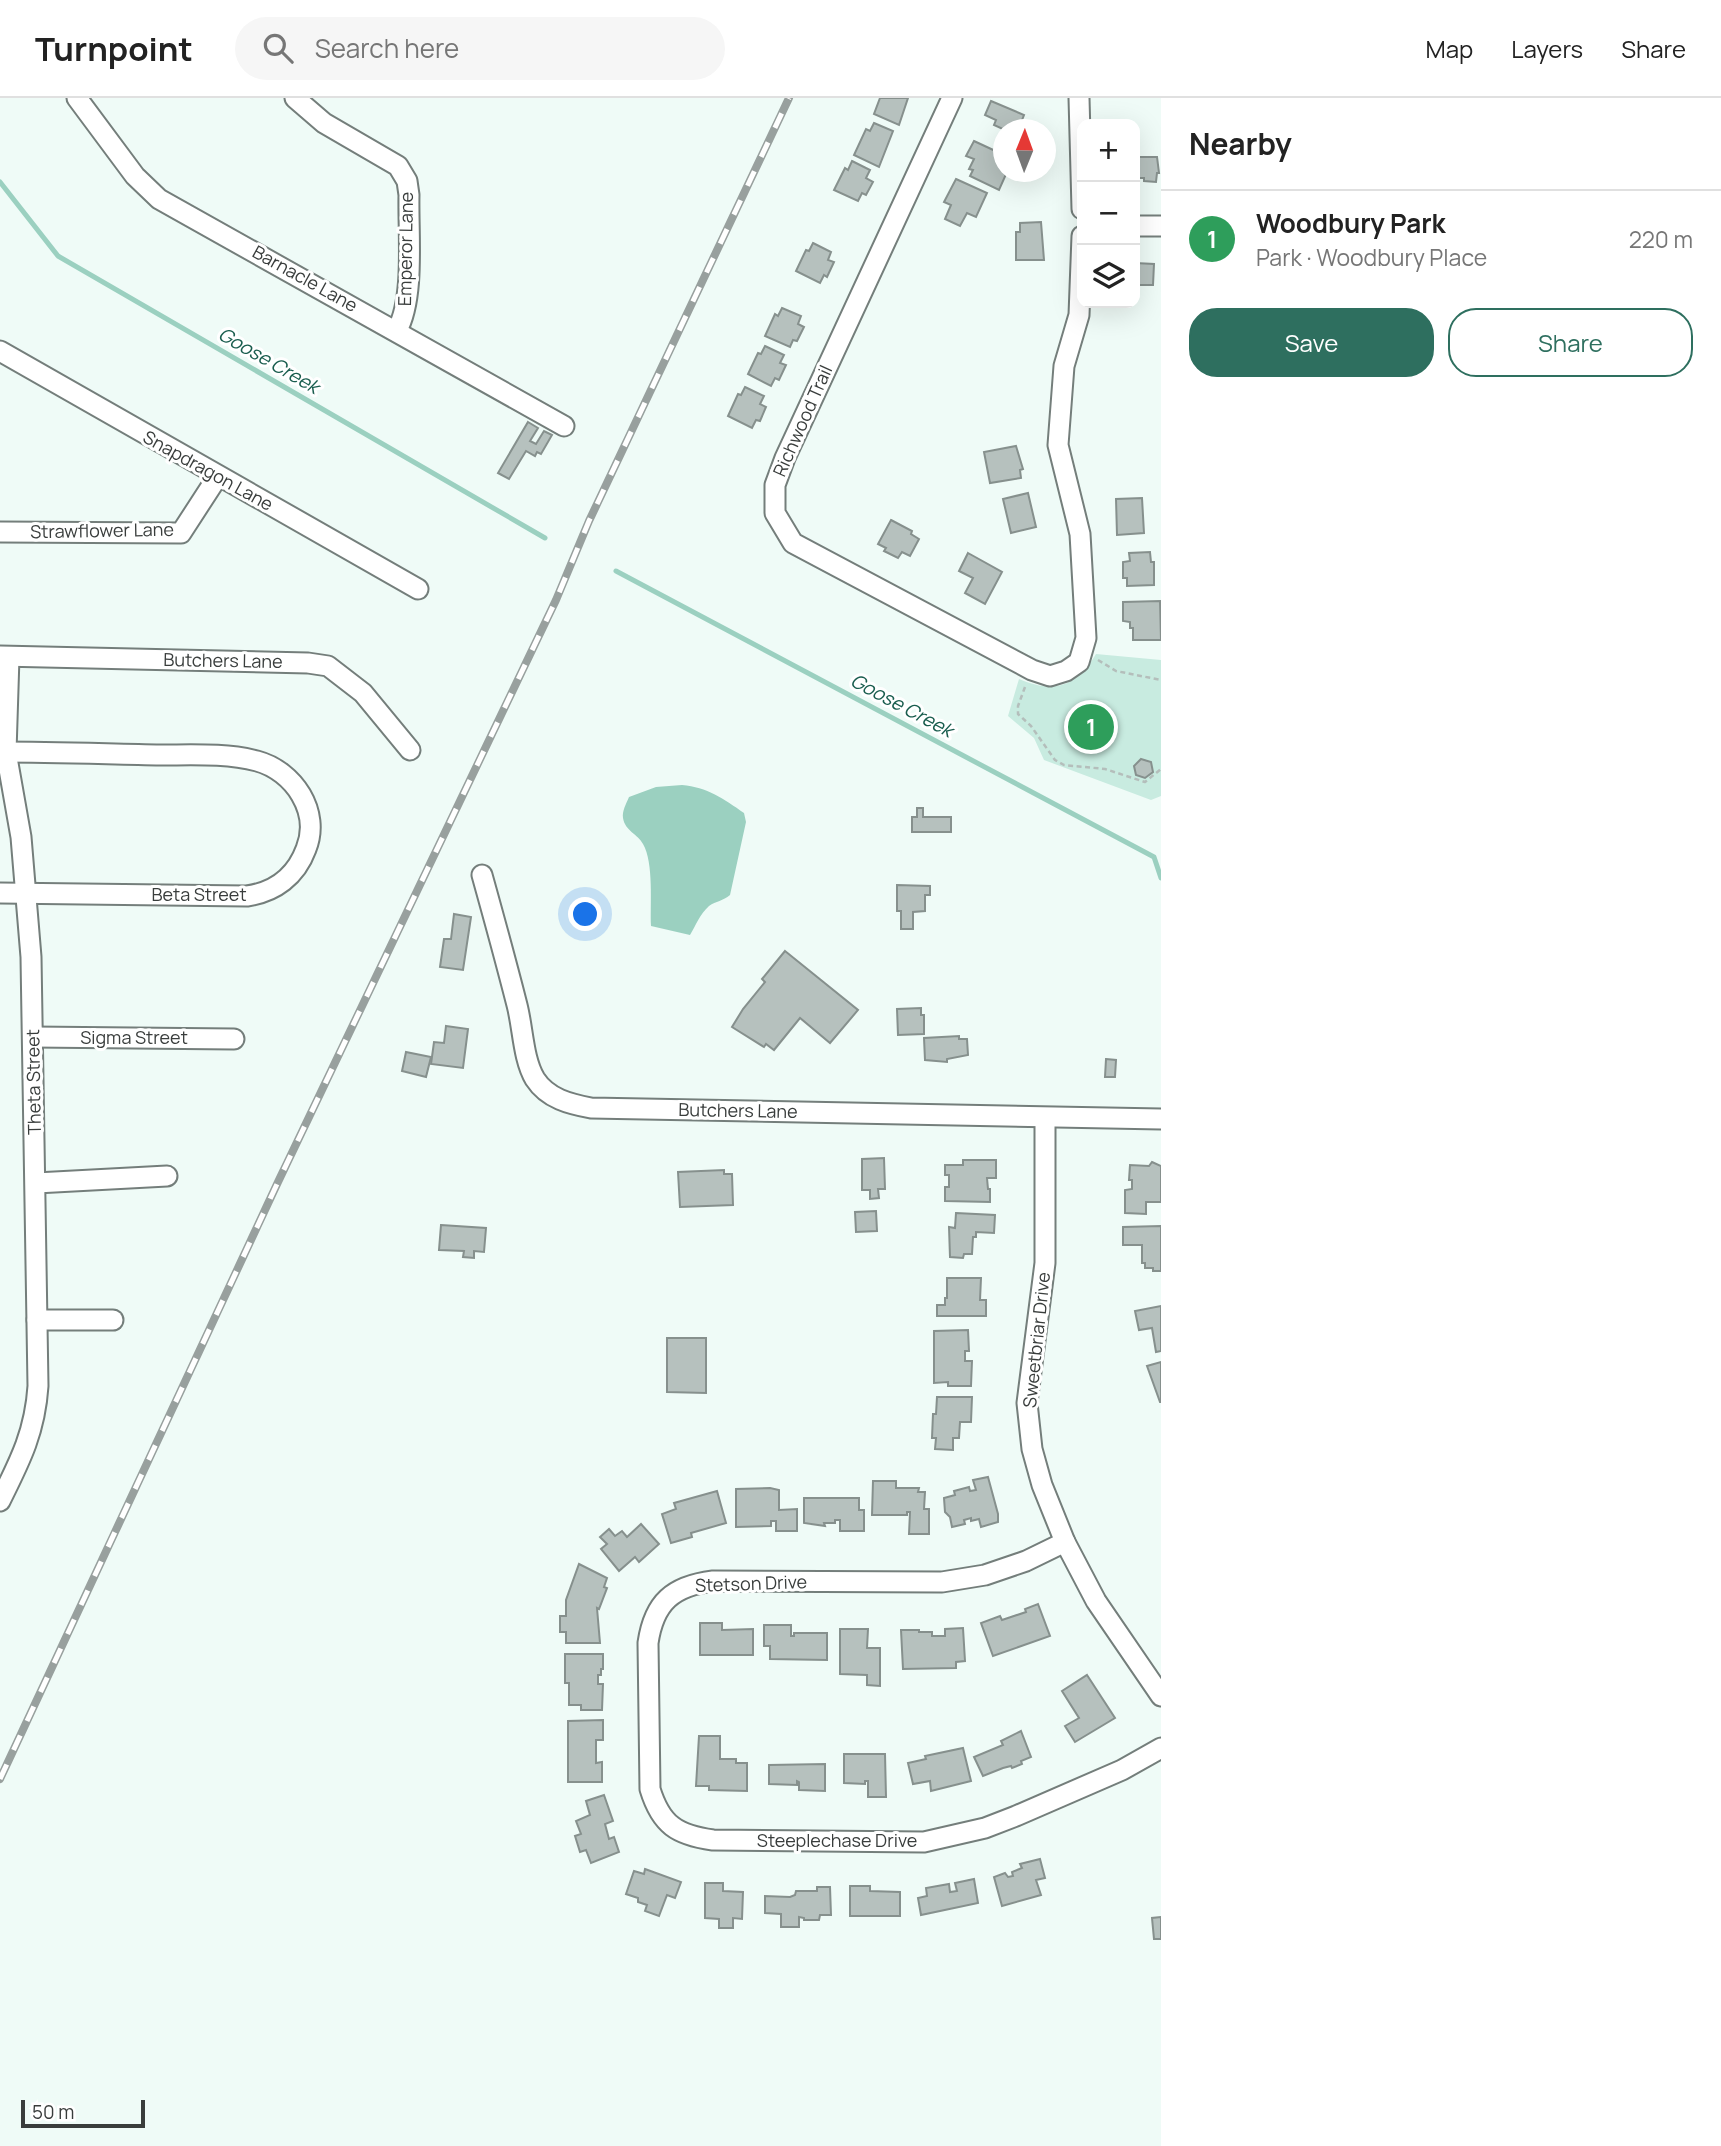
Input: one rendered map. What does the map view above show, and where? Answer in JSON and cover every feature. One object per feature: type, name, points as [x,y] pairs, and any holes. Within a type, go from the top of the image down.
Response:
[{"type":"street","name":"Barnacle Lane","points":[[77,98],[135,176],[159,199],[564,426]]},
{"type":"street","name":"Emperor Lane","points":[[295,98],[324,123],[398,166],[407,181],[407,299],[403,320],[397,330]]},
{"type":"street","name":"Richwood Trail","points":[[952,98],[785,458],[775,485],[775,513],[793,543],[1032,670],[1050,676],[1066,671],[1079,662],[1082,650]]},
{"type":"street","points":[[1079,98],[1081,182]]},
{"type":"street","points":[[1140,226],[1161,226]]},
{"type":"street","points":[[1082,245],[1079,315],[1063,366],[1058,444],[1080,534],[1086,638],[1082,650]]},
{"type":"street","name":"Snapdragon Lane","points":[[0,351],[418,589]]},
{"type":"street","name":"Strawflower Lane","points":[[0,531],[181,533],[218,476]]},
{"type":"street","name":"Butchers Lane","points":[[5,657],[308,663],[328,666],[363,693],[411,750]]},
{"type":"street","name":"Theta Street","points":[[0,1501],[26,1450],[36,1409],[37,1321],[33,1037],[27,893],[21,837],[3,752],[5,657]]},
{"type":"street","name":"Beta Street","points":[[0,893],[260,894],[288,879],[300,862],[310,830],[303,797],[291,781],[275,769],[257,761],[216,756],[3,752]]},
{"type":"street","name":"Butchers Lane","points":[[482,875],[518,1007],[531,1068],[543,1088],[565,1103],[591,1108],[1161,1119]]},
{"type":"street","name":"Sigma Street","points":[[33,1037],[234,1039]]},
{"type":"street","name":"Sweetbriar Drive","points":[[1045,1118],[1045,1263],[1027,1403],[1032,1449],[1042,1485],[1065,1542],[1096,1601],[1161,1696]]},
{"type":"street","points":[[36,1183],[167,1176]]},
{"type":"street","points":[[37,1321],[113,1320]]},
{"type":"street","name":"Stetson Drive","points":[[667,1822],[654,1803],[650,1789],[648,1643],[653,1619],[670,1595],[681,1587],[713,1581],[942,1582],[985,1575],[1026,1561],[1065,1542]]},
{"type":"street","name":"Steeplechase Drive","points":[[667,1822],[674,1829],[693,1837],[713,1840],[924,1842],[985,1828],[1016,1816],[1122,1770],[1161,1748]]},
{"type":"path","points":[[1082,650],[1116,671],[1161,680]]},
{"type":"path","points":[[1032,670],[1018,706],[1018,713],[1031,726],[1055,760],[1064,765],[1105,769],[1145,782],[1161,769]]},
{"type":"shaded area","points":[[1096,654],[1161,660],[1161,796],[1151,800],[1044,760],[1034,738],[1008,716],[1019,679],[1043,686],[1063,684],[1080,674]]},
{"type":"shaded area","points":[[682,785],[699,788],[722,799],[744,813],[746,822],[730,895],[706,909],[690,935],[651,926],[649,862],[641,841],[626,826],[623,815],[629,797],[656,787]]},
{"type":"building","points":[[880,98],[908,98],[899,125],[874,114]]},
{"type":"building","points":[[991,101],[1024,115],[1022,119],[994,119],[985,115]]},
{"type":"building","points":[[874,123],[893,131],[879,167],[854,155],[866,129],[870,131]]},
{"type":"building","points":[[974,141],[993,150],[993,182],[1003,182],[999,190],[970,176],[973,170],[969,169],[974,159],[966,156]]},
{"type":"building","points":[[1140,157],[1157,157],[1159,173],[1156,182],[1144,181],[1144,178],[1140,178]]},
{"type":"building","points":[[852,161],[870,170],[866,178],[873,182],[866,195],[862,193],[858,201],[834,190],[845,168],[848,170]]},
{"type":"building","points":[[956,179],[987,193],[976,217],[967,213],[960,226],[945,219],[951,205],[944,202]]},
{"type":"building","points":[[1041,222],[1044,260],[1016,260],[1016,232],[1020,232],[1020,223]]},
{"type":"building","points":[[813,243],[831,252],[828,260],[834,262],[827,277],[824,275],[820,283],[796,271],[806,250],[809,251]]},
{"type":"building","points":[[1140,263],[1154,264],[1153,285],[1140,285]]},
{"type":"building","points":[[782,308],[801,316],[798,324],[804,327],[797,341],[793,340],[790,347],[765,336],[775,314],[778,316]]},
{"type":"building","points":[[765,346],[784,355],[780,363],[786,365],[779,380],[775,378],[771,386],[748,374],[758,353],[761,354]]},
{"type":"building","points":[[745,387],[764,396],[760,404],[766,407],[760,421],[756,420],[752,428],[728,416],[738,394],[741,395]]},
{"type":"building","points":[[528,422],[538,428],[530,441],[536,444],[544,431],[552,435],[541,454],[537,452],[535,456],[526,451],[509,479],[498,473]]},
{"type":"building","points":[[1016,446],[1023,469],[1020,470],[1021,478],[990,483],[984,452]]},
{"type":"building","points":[[1028,493],[1036,527],[1011,533],[1003,499]]},
{"type":"building","points":[[1142,498],[1144,533],[1117,535],[1116,499]]},
{"type":"building","points":[[891,520],[912,531],[911,534],[919,539],[910,556],[902,552],[898,558],[884,551],[886,548],[878,544]]},
{"type":"building","points":[[1150,552],[1151,562],[1154,562],[1154,585],[1127,586],[1127,578],[1123,578],[1123,562],[1130,561],[1129,553]]},
{"type":"building","points":[[968,553],[1002,572],[985,604],[965,593],[973,578],[959,571]]},
{"type":"building","points":[[1160,601],[1161,640],[1133,640],[1130,622],[1123,621],[1123,602]]},
{"type":"building","points":[[1141,759],[1151,762],[1153,772],[1145,778],[1136,775],[1134,766]]},
{"type":"building","points":[[917,808],[923,808],[923,817],[951,817],[951,832],[912,832],[912,817],[917,817]]},
{"type":"building","points":[[897,885],[930,886],[930,895],[925,895],[925,911],[913,912],[913,929],[901,929],[901,911],[897,911]]},
{"type":"building","points":[[454,914],[471,917],[463,970],[440,967],[444,939],[451,939]]},
{"type":"building","points":[[785,951],[858,1010],[830,1043],[800,1018],[774,1050],[766,1044],[764,1047],[732,1027],[765,982],[762,979]]},
{"type":"building","points":[[921,1008],[921,1015],[924,1015],[924,1034],[898,1035],[897,1009]]},
{"type":"building","points":[[446,1026],[468,1029],[463,1068],[431,1064],[434,1042],[444,1043]]},
{"type":"building","points":[[959,1036],[959,1039],[967,1039],[968,1055],[947,1059],[947,1062],[925,1060],[924,1038]]},
{"type":"building","points":[[406,1052],[431,1057],[426,1077],[402,1071]]},
{"type":"building","points":[[1106,1059],[1116,1060],[1115,1077],[1105,1077]]},
{"type":"building","points":[[884,1158],[885,1189],[878,1189],[879,1198],[870,1199],[870,1190],[862,1190],[862,1159]]},
{"type":"building","points":[[963,1160],[996,1160],[996,1178],[987,1178],[990,1202],[945,1201],[945,1187],[949,1187],[949,1175],[945,1175],[945,1165],[963,1165]]},
{"type":"building","points":[[1152,1162],[1161,1166],[1161,1202],[1146,1202],[1146,1214],[1125,1213],[1125,1190],[1132,1189],[1132,1180],[1129,1180],[1130,1165],[1149,1166]]},
{"type":"building","points":[[724,1170],[724,1174],[732,1174],[733,1205],[680,1207],[678,1172]]},
{"type":"building","points":[[876,1211],[877,1231],[856,1232],[855,1212]]},
{"type":"building","points":[[956,1213],[995,1215],[994,1233],[976,1232],[972,1254],[964,1254],[963,1258],[950,1257],[949,1227],[955,1228]]},
{"type":"building","points":[[441,1225],[486,1228],[484,1252],[474,1251],[474,1258],[463,1257],[464,1251],[439,1250]]},
{"type":"building","points":[[1161,1226],[1161,1271],[1153,1271],[1153,1268],[1145,1268],[1145,1263],[1142,1263],[1142,1245],[1123,1245],[1123,1227]]},
{"type":"building","points":[[947,1278],[981,1278],[980,1300],[986,1300],[986,1316],[937,1316],[937,1305],[945,1305],[947,1298]]},
{"type":"building","points":[[1161,1306],[1161,1351],[1156,1352],[1152,1328],[1139,1330],[1135,1311]]},
{"type":"building","points":[[968,1330],[969,1351],[965,1351],[965,1361],[972,1361],[971,1386],[948,1386],[948,1382],[934,1383],[934,1331]]},
{"type":"building","points":[[667,1338],[706,1338],[706,1393],[667,1392]]},
{"type":"building","points":[[1161,1362],[1161,1402],[1160,1402],[1147,1366]]},
{"type":"building","points":[[937,1397],[972,1397],[971,1422],[960,1422],[959,1438],[953,1438],[953,1450],[935,1449],[936,1438],[932,1438]]},
{"type":"building","points":[[988,1477],[998,1522],[981,1527],[979,1519],[971,1521],[971,1518],[964,1520],[965,1524],[952,1527],[950,1517],[945,1512],[944,1498],[955,1495],[954,1491],[969,1487],[970,1491],[976,1490],[973,1480]]},
{"type":"building","points":[[873,1481],[896,1481],[896,1488],[919,1488],[918,1492],[925,1492],[924,1509],[929,1509],[929,1534],[909,1534],[910,1512],[907,1512],[907,1515],[872,1515]]},
{"type":"building","points":[[736,1489],[779,1490],[779,1510],[797,1509],[797,1531],[776,1531],[776,1521],[771,1521],[771,1526],[736,1527]]},
{"type":"building","points":[[717,1491],[726,1523],[691,1533],[692,1537],[671,1543],[662,1514],[676,1509],[674,1503]]},
{"type":"building","points":[[804,1498],[859,1498],[859,1510],[864,1510],[864,1531],[840,1531],[840,1520],[824,1523],[825,1526],[804,1523]]},
{"type":"building","points":[[641,1524],[659,1544],[639,1562],[635,1557],[619,1571],[601,1549],[607,1544],[600,1537],[609,1529],[615,1536],[622,1531],[627,1537]]},
{"type":"building","points":[[579,1564],[607,1578],[604,1587],[607,1588],[599,1609],[597,1608],[600,1643],[566,1643],[566,1632],[560,1632],[560,1616],[566,1616],[566,1600]]},
{"type":"building","points":[[1038,1604],[1050,1636],[993,1656],[981,1623],[1000,1616],[1002,1620],[1026,1612],[1025,1609]]},
{"type":"building","points":[[700,1623],[722,1623],[722,1630],[753,1629],[753,1655],[700,1655]]},
{"type":"building","points":[[764,1625],[791,1625],[791,1636],[794,1636],[794,1633],[827,1633],[827,1660],[770,1659],[770,1646],[764,1646]]},
{"type":"building","points":[[963,1628],[965,1661],[956,1662],[956,1668],[903,1669],[901,1630],[919,1630],[932,1632],[932,1636],[945,1636],[945,1629]]},
{"type":"building","points":[[840,1629],[868,1629],[867,1648],[880,1648],[880,1686],[867,1685],[867,1675],[840,1674]]},
{"type":"building","points":[[565,1654],[603,1654],[603,1669],[601,1675],[598,1675],[598,1684],[603,1684],[602,1710],[581,1710],[581,1705],[569,1705],[569,1683],[565,1683]]},
{"type":"building","points":[[1087,1675],[1115,1718],[1075,1742],[1065,1726],[1079,1718],[1062,1691]]},
{"type":"building","points":[[603,1720],[603,1740],[596,1740],[596,1763],[602,1762],[602,1782],[568,1782],[568,1721]]},
{"type":"building","points":[[1021,1731],[1031,1757],[1012,1768],[1003,1768],[983,1776],[974,1757],[1003,1745],[1001,1741]]},
{"type":"building","points":[[699,1736],[720,1736],[720,1759],[736,1759],[736,1763],[747,1763],[747,1791],[709,1790],[709,1786],[696,1786]]},
{"type":"building","points":[[963,1748],[971,1781],[931,1791],[930,1781],[913,1784],[908,1763],[926,1759],[925,1756]]},
{"type":"building","points":[[844,1754],[885,1754],[886,1797],[868,1797],[868,1781],[865,1781],[865,1784],[844,1783]]},
{"type":"building","points":[[825,1764],[825,1791],[799,1790],[797,1781],[797,1785],[769,1784],[769,1765]]},
{"type":"building","points":[[604,1795],[613,1821],[605,1824],[609,1839],[614,1837],[619,1852],[591,1863],[586,1850],[580,1852],[575,1836],[581,1834],[576,1821],[590,1815],[586,1801]]},
{"type":"building","points":[[1040,1859],[1045,1878],[1036,1880],[1041,1895],[1002,1906],[994,1877],[1005,1873],[1008,1877],[1013,1876],[1012,1872],[1022,1868],[1020,1864]]},
{"type":"building","points":[[645,1869],[681,1882],[675,1898],[667,1895],[659,1916],[645,1911],[647,1905],[626,1894],[634,1871],[644,1874]]},
{"type":"building","points":[[974,1879],[978,1903],[921,1915],[918,1898],[927,1896],[926,1888],[949,1884],[950,1892],[957,1891],[955,1883]]},
{"type":"building","points":[[705,1883],[723,1883],[723,1891],[743,1892],[742,1919],[733,1918],[733,1928],[719,1928],[719,1919],[705,1918]]},
{"type":"building","points":[[850,1886],[870,1886],[870,1891],[900,1892],[900,1916],[850,1916]]},
{"type":"building","points":[[817,1887],[830,1887],[831,1915],[820,1915],[819,1920],[804,1920],[799,1917],[799,1927],[781,1927],[781,1914],[765,1913],[765,1896],[790,1897],[795,1895],[796,1891],[817,1891]]},
{"type":"building","points":[[1161,1917],[1161,1939],[1154,1939],[1152,1918]]},
{"type":"waterway","name":"Goose Creek","points":[[0,182],[58,256],[545,538]]},
{"type":"waterway","name":"Goose Creek","points":[[616,571],[1154,857],[1161,878]]},
{"type":"railway","points":[[0,1779],[278,1182],[556,600],[589,521],[789,98]]},
{"type":"place","name":"Woodbury Park","points":[[1091,727]]}]
